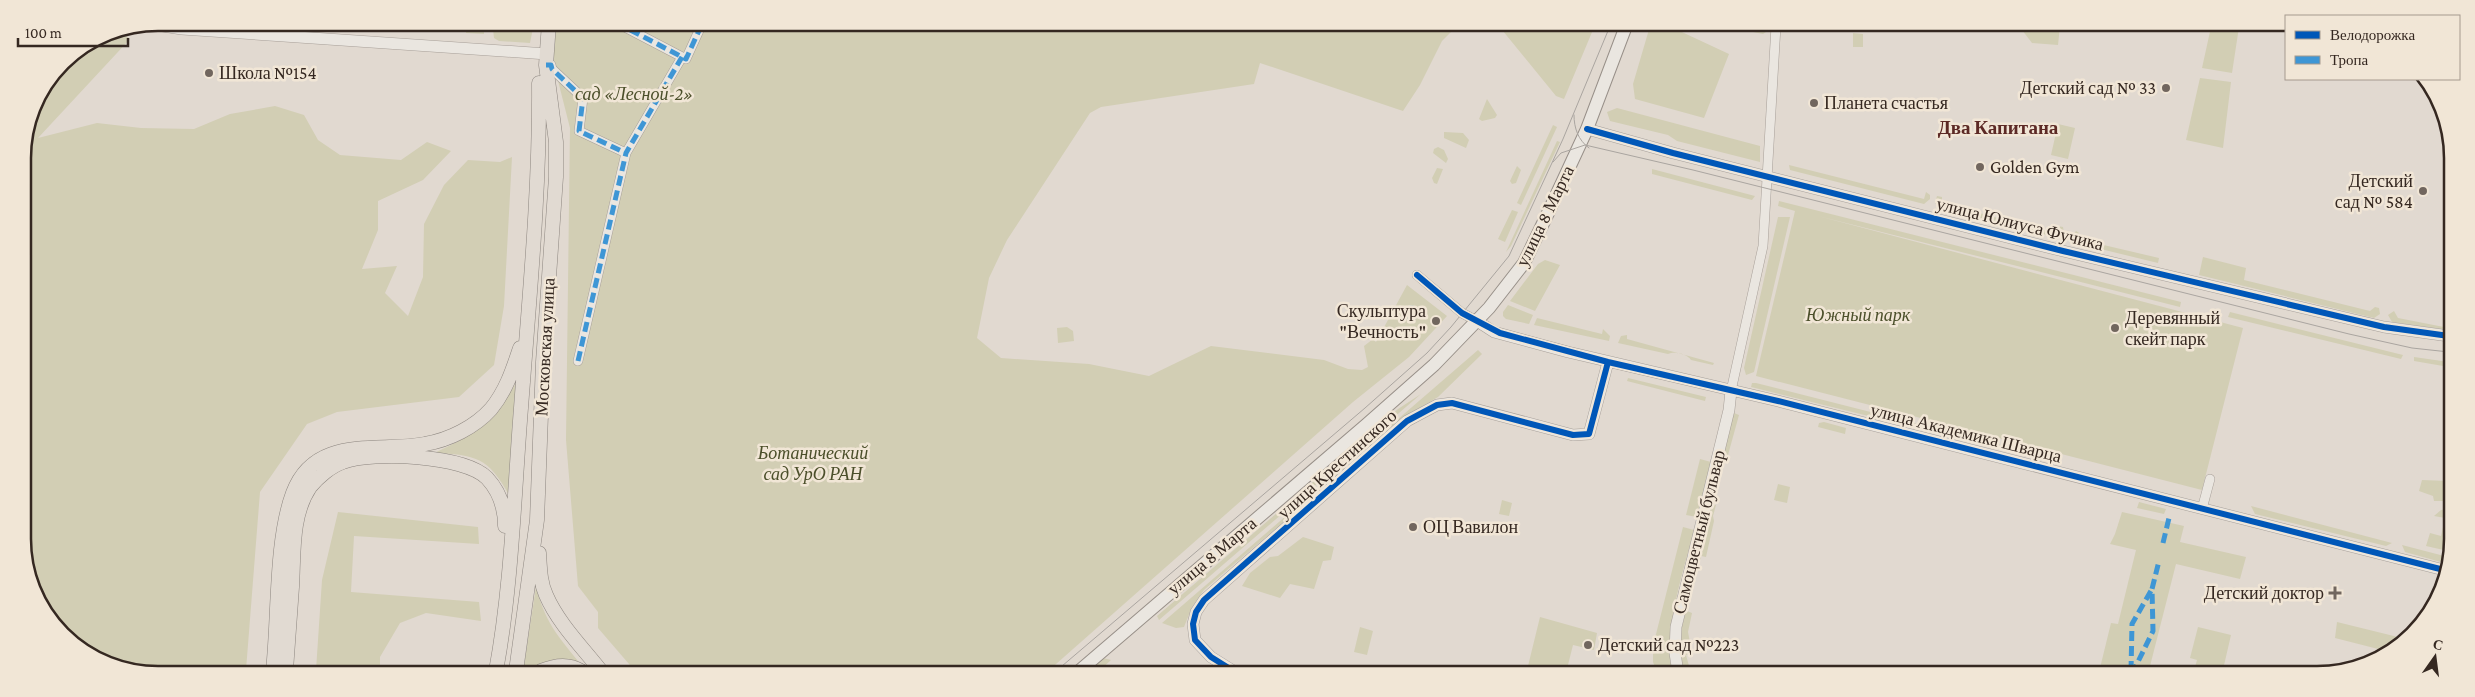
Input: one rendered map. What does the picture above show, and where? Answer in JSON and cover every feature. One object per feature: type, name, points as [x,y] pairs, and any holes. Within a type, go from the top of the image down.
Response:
[{"type":"main road","name":"улица 8 Марта","points":[[1085,666],[1373,419],[1434,365],[1478,321],[1524,263],[1587,129],[1624,31]]},
{"type":"main road","name":"Московская улица","points":[[517,666],[537,520],[543,362],[557,161],[543,32]]},
{"type":"main road","name":"Московская улица","points":[[497,666],[507,590],[527,328],[544,57],[548,32]]},
{"type":"main road","points":[[273,666],[281,558],[286,519],[293,492],[308,469],[324,456],[340,451],[362,447],[426,444],[457,434],[478,422],[502,393],[527,328]]},
{"type":"main road","points":[[286,666],[296,529],[302,503],[311,486],[326,472],[343,462],[364,458],[397,456],[438,459],[465,464],[486,477],[501,498],[505,514],[507,590]]},
{"type":"main road","points":[[537,520],[540,578],[546,596],[597,666]]},
{"type":"street","points":[[1731,391],[1763,246],[1776,31]]},
{"type":"street","points":[[220,32],[544,57],[552,69],[583,98],[579,131],[626,153]]},
{"type":"street","points":[[632,32],[686,59],[698,32]]},
{"type":"street","points":[[578,361],[626,153],[682,57]]},
{"type":"street","name":"улица Юлиуса Фучика","points":[[1587,129],[1768,177],[2063,251],[2391,328],[2444,335]]},
{"type":"street","points":[[1417,275],[1462,313],[1478,321]]},
{"type":"street","name":"улица Академика Шварца","points":[[1478,321],[1494,332],[1608,362],[1731,391],[2440,569]]},
{"type":"street","name":"улица Крестинского","points":[[1225,666],[1211,657],[1195,640],[1193,624],[1196,612],[1216,589],[1298,520],[1407,421],[1437,405],[1452,403],[1573,435],[1589,434],[1608,362]]},
{"type":"street","name":"Самоцветный бульвар","points":[[1676,665],[1674,653],[1676,627],[1729,410],[1731,391]]},
{"type":"street","points":[[2202,510],[2210,480]]},
{"type":"green space","name":"Ботанический сад УрО РАН","points":[[1452,31],[1442,41],[1420,85],[1403,111],[1260,63],[1254,84],[1101,107],[1090,113],[1007,240],[989,278],[977,338],[1001,358],[1089,364],[1149,376],[1211,346],[1324,360],[1348,369],[1362,370],[1368,367],[1364,346],[1373,339],[1376,342],[1407,285],[1447,316],[1409,357],[1353,402],[1054,666],[631,666],[598,628],[598,612],[578,586],[566,440],[570,128],[553,61],[555,32]]},
{"type":"green space","points":[[1503,31],[1592,31],[1564,99],[1556,96]]},
{"type":"green space","points":[[1648,31],[1680,31],[1729,54],[1704,118],[1635,99],[1633,84]]},
{"type":"green space","points":[[1749,31],[1767,31],[1763,34]]},
{"type":"green space","points":[[2023,31],[2059,31],[2058,45],[2032,43]]},
{"type":"green space","points":[[2210,31],[2238,31],[2232,73],[2202,68]]},
{"type":"green space","points":[[466,32],[484,32],[484,34]]},
{"type":"green space","points":[[493,32],[532,32],[530,43],[499,41],[494,38]]},
{"type":"green space","points":[[1853,33],[1863,34],[1863,47],[1853,47]]},
{"type":"green space","points":[[126,36],[130,39],[38,138],[97,123],[141,128],[194,129],[230,114],[275,106],[304,115],[318,140],[340,155],[401,160],[427,142],[451,151],[423,180],[378,201],[378,230],[362,269],[397,266],[385,293],[408,316],[423,277],[424,224],[444,185],[468,160],[500,162],[512,157],[504,306],[494,365],[459,397],[337,412],[307,424],[260,492],[246,666],[142,665],[110,656],[102,653],[74,634],[63,623],[44,595],[34,564],[31,539],[32,150],[34,133],[44,102],[63,74],[81,57],[102,44],[117,38]]},
{"type":"green space","points":[[2200,78],[2231,82],[2223,148],[2186,140]]},
{"type":"green space","points":[[1487,99],[1497,115],[1495,118],[1482,121],[1479,119]]},
{"type":"green space","points":[[1617,108],[1760,146],[1760,162],[1677,141],[1668,135],[1610,121],[1607,112]]},
{"type":"green space","points":[[2058,124],[2075,128],[2068,159],[2051,155]]},
{"type":"green space","points":[[1553,125],[1557,127],[1521,205],[1517,203]]},
{"type":"green space","points":[[1444,132],[1463,133],[1469,140],[1466,148],[1444,138]]},
{"type":"green space","points":[[1557,141],[1560,142],[1511,246],[1506,252]]},
{"type":"green space","points":[[1438,147],[1444,150],[1448,159],[1446,163],[1433,153],[1434,149]]},
{"type":"green space","points":[[1789,165],[1924,199],[1926,192],[1930,195],[1930,199],[1924,204],[1790,170]]},
{"type":"green space","points":[[1517,166],[1521,170],[1516,183],[1512,184],[1510,181]]},
{"type":"green space","points":[[1437,168],[1443,169],[1437,184],[1434,183],[1432,178]]},
{"type":"green space","points":[[1652,169],[1755,196],[1752,200],[1652,174]]},
{"type":"green space","points":[[1937,196],[1942,197],[1942,203],[2055,233],[2057,226],[2063,227],[2064,233],[2058,238],[1940,208],[1935,203]]},
{"type":"green space","name":"Южный парк","points":[[1779,201],[2181,302],[2180,307],[1818,216],[2243,328],[2202,490],[1756,376],[1795,211],[1778,206]]},
{"type":"green space","points":[[1512,210],[1518,212],[1505,242],[1498,239]]},
{"type":"green space","points":[[1778,217],[1790,217],[1754,372],[1746,375],[1744,368]]},
{"type":"green space","points":[[2076,231],[2079,233],[2078,239],[2159,258],[2158,263],[2076,243],[2071,238]]},
{"type":"green space","points":[[2203,257],[2246,268],[2244,280],[2370,311],[2375,307],[2379,308],[2380,314],[2374,318],[2199,275]]},
{"type":"green space","points":[[1545,260],[1560,265],[1535,311],[1510,301],[1538,264]]},
{"type":"green space","points":[[1508,305],[1533,315],[1529,324],[1506,319],[1503,316],[1503,312]]},
{"type":"green space","points":[[2394,311],[2398,318],[2444,327],[2444,329],[2392,322],[2388,315]]},
{"type":"green space","points":[[2230,312],[2403,355],[2401,359],[2228,317]]},
{"type":"green space","points":[[1537,318],[1602,334],[1603,329],[1610,336],[1609,341],[1534,325]]},
{"type":"green space","points":[[1067,327],[1073,331],[1074,341],[1058,343],[1057,328]]},
{"type":"green space","points":[[1627,335],[1627,339],[1679,353],[1668,354],[1618,343],[1621,336]]},
{"type":"green space","points":[[1478,350],[1482,354],[1438,397],[1408,415],[1204,590],[1192,607],[1184,627],[1176,628],[1162,623]]},
{"type":"green space","points":[[1684,355],[1714,363],[1713,365],[1691,360]]},
{"type":"green space","points":[[2414,357],[2444,361],[2444,366],[2414,361]]},
{"type":"green space","points":[[1628,378],[1706,397],[1705,401],[1627,381]]},
{"type":"green space","points":[[517,381],[509,495],[494,473],[479,461],[460,455],[434,453],[483,425],[501,406]]},
{"type":"green space","points":[[1752,383],[2044,456],[2027,455],[1751,387]]},
{"type":"green space","points":[[1421,394],[1159,620],[1157,616],[1398,409]]},
{"type":"green space","points":[[1734,413],[1739,415],[1728,455],[1723,454]]},
{"type":"green space","points":[[1824,422],[1846,428],[1845,434],[1818,427],[1819,423]]},
{"type":"green space","points":[[1700,459],[1711,462],[1697,517],[1686,515]]},
{"type":"green space","points":[[2422,480],[2444,481],[2444,501],[2434,501],[2433,496],[2419,491]]},
{"type":"green space","points":[[1778,484],[1790,487],[1787,503],[1774,500]]},
{"type":"green space","points":[[1502,500],[1512,503],[1509,516],[1499,514]]},
{"type":"green space","points":[[2139,502],[2166,509],[2164,514],[2137,508]]},
{"type":"green space","points":[[1710,504],[1716,505],[1706,557],[1701,556],[1687,611],[1692,613],[1688,632],[1692,653],[1686,655],[1689,665],[1682,665],[1681,631]]},
{"type":"green space","points":[[2251,506],[2392,543],[2386,546],[2255,514]]},
{"type":"green space","points":[[2444,510],[2444,518],[2434,516]]},
{"type":"green space","points":[[338,512],[478,527],[479,544],[354,536],[351,592],[479,602],[481,621],[426,613],[400,623],[380,657],[380,666],[316,666],[322,580]]},
{"type":"green space","points":[[2122,512],[2184,526],[2180,542],[2246,557],[2240,579],[2176,564],[2150,665],[2101,665],[2111,623],[2118,624],[2136,550],[2110,544]]},
{"type":"green space","points":[[2444,522],[2443,550],[2426,546],[2430,533],[2441,536]]},
{"type":"green space","points":[[1683,527],[1694,530],[1676,601],[1671,637],[1671,665],[1654,665],[1653,646]]},
{"type":"green space","points":[[1303,537],[1334,547],[1331,560],[1323,561],[1314,589],[1290,584],[1280,598],[1242,586],[1250,573],[1270,557],[1278,556]]},
{"type":"green space","points":[[2402,545],[2443,556],[2441,562],[2405,552]]},
{"type":"green space","points":[[536,587],[543,609],[552,627],[578,661],[551,662],[543,666],[524,666]]},
{"type":"green space","points":[[1540,617],[1597,633],[1594,650],[1573,645],[1568,665],[1528,665]]},
{"type":"green space","points":[[2337,622],[2398,637],[2379,649],[2335,638]]},
{"type":"green space","points":[[1360,627],[1373,631],[1367,655],[1354,652]]},
{"type":"green space","points":[[2198,627],[2231,635],[2224,665],[2196,665],[2197,660],[2190,658]]},
{"type":"green space","points":[[1103,658],[1111,660],[1105,666],[1095,666]]},
{"type":"shaded area","points":[[1411,305],[1417,307],[1419,313],[1417,319],[1411,321],[1405,319],[1403,313],[1405,307]]},
{"type":"tram line","points":[[1063,666],[1365,408],[1427,353],[1451,327],[1509,256],[1563,139],[1608,31]]},
{"type":"tram line","points":[[1574,115],[1577,133],[1589,148]]},
{"type":"tram line","points":[[1553,162],[1561,153],[1585,145],[1693,170],[2349,334],[2412,348],[2444,351]]},
{"type":"marked path","points":[[634,32],[686,59],[698,32]]},
{"type":"marked path","points":[[578,361],[626,153],[682,57]]},
{"type":"marked path","points":[[546,65],[551,65],[552,69],[583,98],[579,131],[626,153]]},
{"type":"marked path","points":[[2163,543],[2169,518]]},
{"type":"marked path","points":[[2136,665],[2153,631],[2152,589],[2159,561]]},
{"type":"marked path","points":[[2131,665],[2132,624],[2152,589]]},
{"type":"cycle path","points":[[1587,129],[1673,153],[2063,251],[2384,327],[2444,335]]},
{"type":"cycle path","points":[[1417,275],[1462,313],[1500,333],[1608,362],[1778,401],[2440,569]]},
{"type":"cycle path","points":[[1225,666],[1211,657],[1195,640],[1193,624],[1196,612],[1204,600],[1407,421],[1437,405],[1452,403],[1573,435],[1589,434],[1608,362]]},
{"type":"place","name":"Школа №154","points":[[209,73]]},
{"type":"place","name":"Детский сад № 33","points":[[2166,88]]},
{"type":"place","name":"Планета счастья","points":[[1814,103]]},
{"type":"place","name":"Golden Gym","points":[[1980,167]]},
{"type":"place","name":"Детский сад № 584","points":[[2423,191]]},
{"type":"place","name":"Скульптура \"Вечность\"","points":[[1436,321]]},
{"type":"place","name":"Деревянный скейт парк","points":[[2115,328]]},
{"type":"place","name":"ОЦ Вавилон","points":[[1413,527]]},
{"type":"place","name":"Детский доктор","points":[[2335,593]]},
{"type":"place","name":"Детский сад №223","points":[[1588,645]]},
{"type":"district","name":"Два Капитана","points":[[1998,127]]},
{"type":"park label","name":"сад «Лесной-2»","points":[[634,94]]}]
